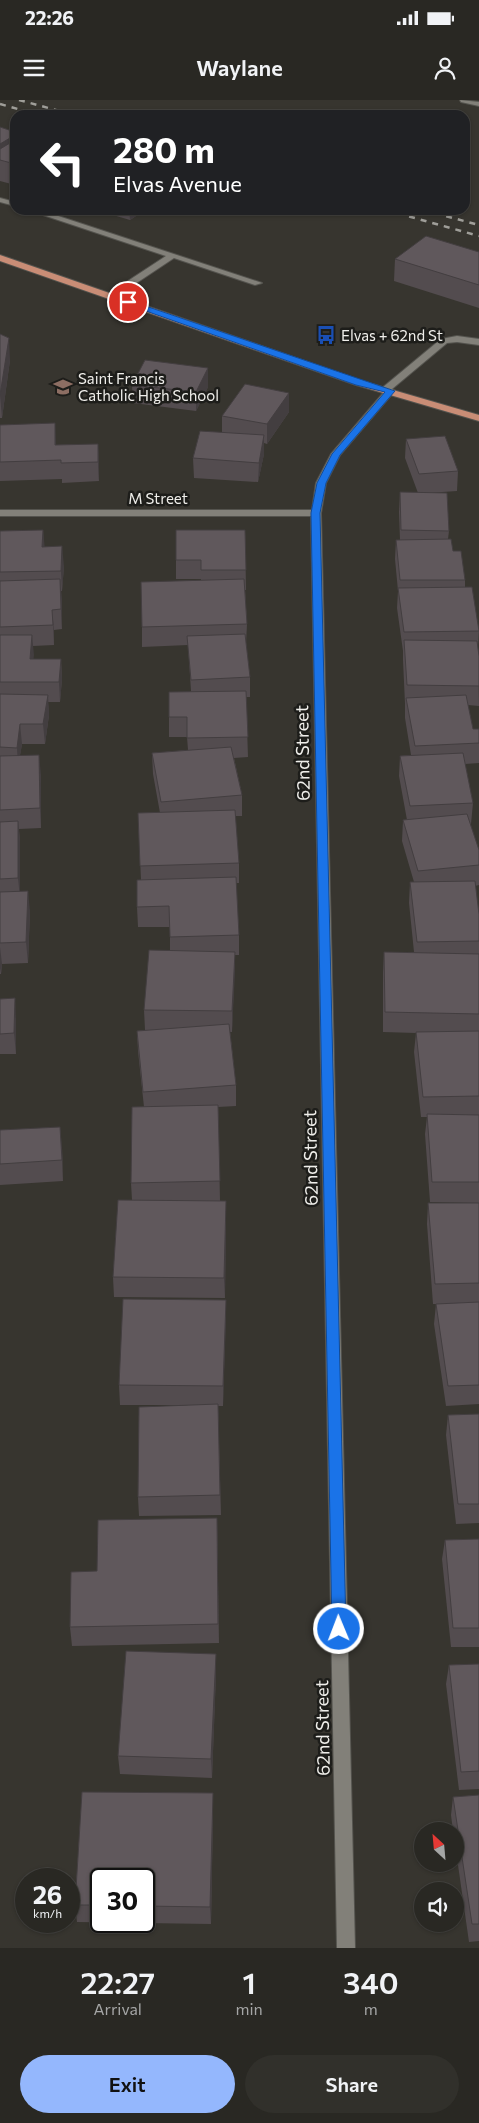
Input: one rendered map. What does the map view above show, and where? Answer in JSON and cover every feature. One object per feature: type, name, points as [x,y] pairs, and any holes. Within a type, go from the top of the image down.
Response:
[{"type":"main road","points":[[0,258],[350,380],[479,418]]},
{"type":"street","points":[[464,100],[479,104]]},
{"type":"street","points":[[48,215],[258,283]]},
{"type":"street","points":[[111,296],[173,255]]},
{"type":"street","name":"62nd Street","points":[[346,1948],[316,513],[321,483],[336,454],[388,391],[444,341],[457,339],[479,342]]},
{"type":"street","name":"M Street","points":[[0,513],[316,513]]},
{"type":"building","points":[[0,127],[10,130],[10,138],[0,144]]},
{"type":"building","points":[[10,143],[10,163],[0,160],[0,149]]},
{"type":"building","points":[[426,236],[479,252],[479,285],[395,259]]},
{"type":"building","points":[[0,334],[9,338],[0,395]]},
{"type":"building","points":[[145,360],[208,368],[196,392],[132,385]]},
{"type":"building","points":[[245,384],[289,393],[267,424],[222,416]]},
{"type":"building","points":[[55,423],[55,445],[98,444],[98,462],[61,463],[61,460],[0,462],[0,425]]},
{"type":"building","points":[[200,431],[264,435],[259,463],[193,458]]},
{"type":"building","points":[[445,436],[458,471],[419,474],[406,439]]},
{"type":"building","points":[[400,492],[447,493],[449,531],[401,530]]},
{"type":"building","points":[[43,530],[42,547],[62,546],[61,571],[0,572],[0,531]]},
{"type":"building","points":[[176,530],[245,530],[246,570],[201,570],[201,560],[176,560]]},
{"type":"building","points":[[451,539],[453,551],[461,551],[465,580],[400,580],[396,540]]},
{"type":"building","points":[[60,579],[61,609],[52,610],[53,625],[0,627],[0,581]]},
{"type":"building","points":[[244,579],[247,624],[142,627],[141,582]]},
{"type":"building","points":[[472,587],[479,631],[404,632],[398,588]]},
{"type":"building","points":[[245,634],[250,677],[191,680],[187,636]]},
{"type":"building","points":[[0,635],[32,635],[30,659],[61,659],[59,682],[0,682]]},
{"type":"building","points":[[404,640],[477,641],[479,686],[407,685]]},
{"type":"building","points":[[246,691],[248,737],[187,738],[187,717],[169,717],[169,692]]},
{"type":"building","points":[[0,694],[48,695],[43,724],[20,724],[17,748],[0,747]]},
{"type":"building","points":[[466,695],[473,729],[479,729],[479,743],[415,746],[406,698]]},
{"type":"building","points":[[231,747],[242,795],[161,802],[152,753]]},
{"type":"building","points":[[463,753],[473,803],[410,806],[400,756]]},
{"type":"building","points":[[39,755],[40,808],[0,810],[0,756]]},
{"type":"building","points":[[235,810],[239,863],[140,866],[138,813]]},
{"type":"building","points":[[467,814],[479,850],[479,865],[418,871],[403,820]]},
{"type":"building","points":[[18,821],[18,878],[0,879],[0,822]]},
{"type":"building","points":[[236,877],[239,935],[170,937],[169,906],[137,907],[137,880]]},
{"type":"building","points":[[475,881],[479,914],[479,941],[417,942],[410,882]]},
{"type":"building","points":[[28,891],[26,942],[0,943],[0,892]]},
{"type":"building","points":[[149,950],[235,952],[232,1011],[144,1010]]},
{"type":"building","points":[[384,952],[479,954],[479,1014],[385,1012]]},
{"type":"building","points":[[15,998],[14,1033],[0,1034],[0,999]]},
{"type":"building","points":[[229,1024],[236,1085],[143,1092],[137,1031]]},
{"type":"building","points":[[479,1031],[479,1096],[423,1097],[416,1032]]},
{"type":"building","points":[[218,1105],[220,1181],[131,1183],[132,1107]]},
{"type":"building","points":[[427,1114],[479,1115],[479,1182],[432,1182]]},
{"type":"building","points":[[60,1127],[62,1160],[0,1164],[0,1130]]},
{"type":"building","points":[[118,1200],[226,1201],[224,1278],[113,1277]]},
{"type":"building","points":[[428,1203],[479,1203],[479,1283],[435,1284]]},
{"type":"building","points":[[123,1299],[226,1300],[223,1386],[119,1385]]},
{"type":"building","points":[[479,1302],[479,1385],[448,1386],[436,1304]]},
{"type":"building","points":[[218,1404],[220,1495],[138,1497],[139,1407]]},
{"type":"building","points":[[479,1414],[479,1504],[458,1504],[448,1415]]},
{"type":"building","points":[[217,1518],[218,1624],[70,1627],[71,1572],[97,1571],[98,1520]]},
{"type":"building","points":[[479,1539],[479,1628],[453,1628],[445,1540]]},
{"type":"building","points":[[126,1651],[216,1654],[211,1759],[118,1756]]},
{"type":"building","points":[[479,1664],[479,1771],[461,1772],[449,1665]]},
{"type":"building","points":[[82,1792],[213,1793],[210,1907],[155,1906],[155,1868],[90,1868],[90,1905],[80,1905],[80,1868],[77,1868]]},
{"type":"building","points":[[479,1795],[479,1924],[472,1924],[464,1871],[464,1822],[457,1822],[453,1797]]},
{"type":"railway","points":[[19,100],[56,110]]},
{"type":"railway","points":[[0,104],[21,110]]},
{"type":"railway","points":[[404,215],[479,236]]},
{"type":"railway","points":[[442,215],[479,225]]},
{"type":"place","name":"Elvas + 62nd St","points":[[326,335]]},
{"type":"place","name":"Saint Francis Catholic High School","points":[[63,387]]},
{"type":"route","points":[[128,302],[359,383],[390,391],[336,454],[321,483],[316,513],[339,1629]]}]
